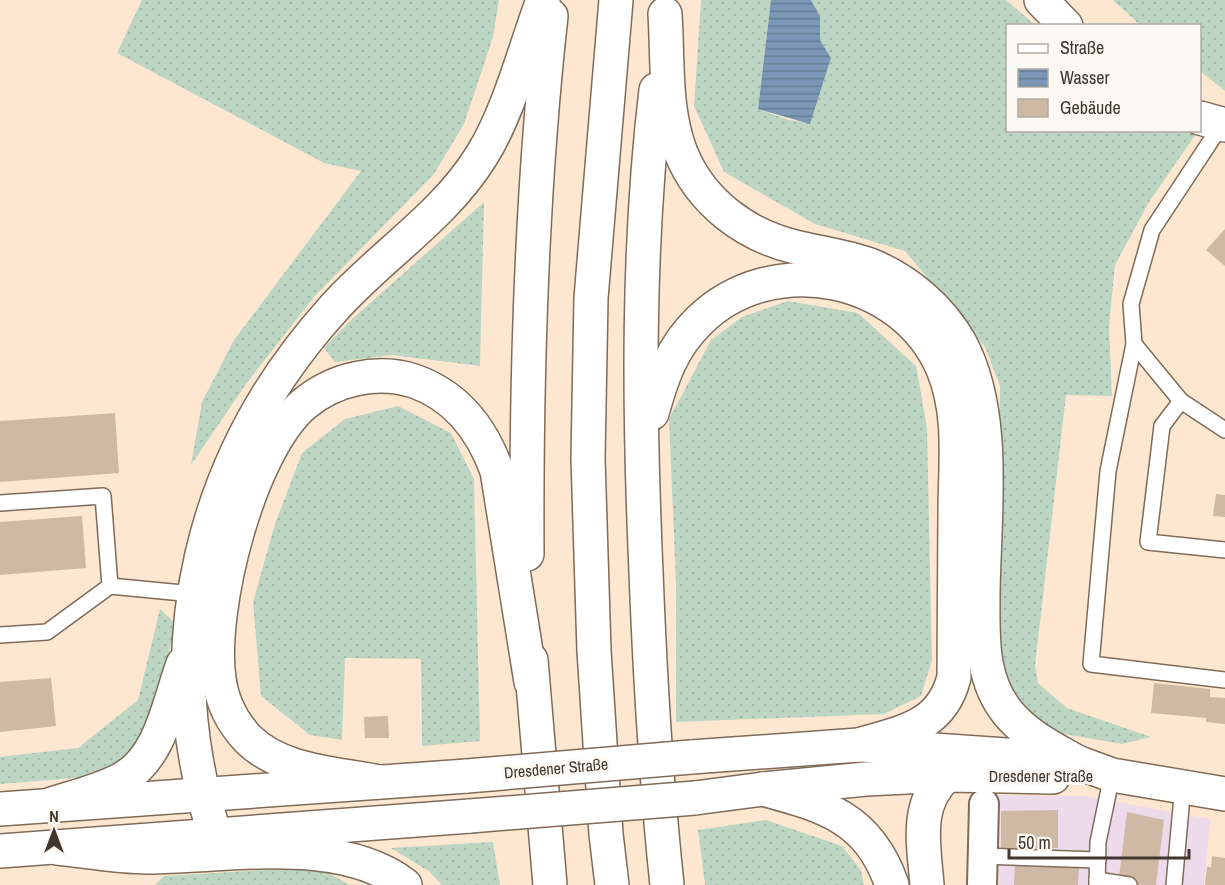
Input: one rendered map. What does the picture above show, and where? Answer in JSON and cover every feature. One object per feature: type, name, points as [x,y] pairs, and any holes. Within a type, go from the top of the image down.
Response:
[{"type":"main road","points":[[215,835],[202,793],[194,745],[187,651],[193,594],[214,508],[240,447],[271,388],[291,360],[336,306],[441,208],[469,173],[494,134],[543,0]]},
{"type":"main road","points":[[531,682],[526,476],[529,300],[541,100],[552,0]]},
{"type":"main road","points":[[612,885],[606,834],[594,651],[588,458],[591,298],[605,102],[616,0]]},
{"type":"main road","points":[[1041,0],[1064,24]]},
{"type":"main road","points":[[666,7],[654,106],[646,214],[642,300],[641,455],[649,651],[667,885]]},
{"type":"main road","points":[[666,7],[675,132],[686,163],[704,191],[735,221],[764,237],[795,247],[848,258],[890,274],[926,301],[958,340],[979,387],[985,429],[983,641],[990,682],[999,700],[1019,724],[1031,735],[1078,763]]},
{"type":"main road","points":[[641,455],[662,376],[672,355],[700,320],[738,294],[781,280],[827,280],[878,298],[904,317],[919,332],[942,367],[954,408],[954,677],[946,700],[931,718],[921,725],[860,745]]},
{"type":"main road","points":[[379,782],[293,765],[263,751],[238,728],[228,712],[218,677],[224,594],[230,560],[250,495],[280,434],[303,405],[318,394],[352,379],[389,376],[409,380],[445,396],[474,424],[488,446],[497,471],[531,682],[550,885]]},
{"type":"main road","points":[[49,805],[121,780],[139,767],[157,738],[187,651]]},
{"type":"main road","name":"Dresdener Straße","points":[[0,808],[467,776],[860,745],[1018,754],[1078,763],[1112,775]]},
{"type":"main road","points":[[927,885],[923,821],[925,808],[937,784],[947,775]]},
{"type":"main road","name":"Dresdener Straße","points":[[0,851],[694,798],[867,779],[947,775],[1064,777],[1112,775]]},
{"type":"main road","points":[[1112,775],[1183,785],[1225,794]]},
{"type":"main road","points":[[763,789],[814,802],[845,818],[870,841],[883,862],[892,885]]},
{"type":"main road","points":[[57,848],[145,857],[325,854],[365,864],[405,885]]},
{"type":"street","points":[[982,885],[984,804]]},
{"type":"lane","points":[[1216,122],[1152,230],[1131,304],[1134,344],[1108,471],[1091,664],[1225,680]]},
{"type":"lane","points":[[1134,344],[1181,401],[1225,430]]},
{"type":"lane","points":[[1181,401],[1162,426],[1148,542],[1225,550]]},
{"type":"lane","points":[[0,503],[103,496],[110,586]]},
{"type":"lane","points":[[0,635],[47,632],[110,586],[193,594]]},
{"type":"lane","points":[[1112,775],[1098,842],[1097,883],[1129,885]]},
{"type":"lane","points":[[1174,885],[1183,785]]},
{"type":"lane","points":[[981,856],[1098,860]]},
{"type":"shaded area","points":[[998,795],[1085,796],[1210,819],[1204,885],[999,885]]},
{"type":"green space","points":[[142,0],[499,0],[493,37],[464,124],[434,174],[314,297],[246,384],[191,465],[202,402],[234,340],[361,171],[324,163],[117,53]]},
{"type":"green space","points":[[701,0],[771,0],[758,109],[789,120],[810,123],[831,58],[820,40],[820,16],[811,0],[1006,0],[1034,24],[1006,24],[1006,132],[1197,132],[1149,202],[1115,265],[1109,326],[1112,396],[1066,395],[1035,666],[1038,683],[1067,708],[1151,737],[1122,744],[1047,731],[1014,705],[996,652],[1000,386],[985,347],[905,251],[815,224],[724,172],[694,106]]},
{"type":"green space","points":[[1113,0],[1225,0],[1225,91],[1201,72],[1201,24],[1139,24]]},
{"type":"green space","points":[[484,202],[480,366],[392,355],[335,362],[324,348],[351,320]]},
{"type":"green space","points":[[788,301],[858,313],[916,366],[927,428],[932,660],[921,696],[884,714],[676,722],[676,584],[669,419],[711,340],[742,317]]},
{"type":"green space","points":[[398,406],[451,433],[474,479],[480,741],[422,746],[421,659],[345,658],[342,740],[310,735],[261,696],[253,602],[275,524],[302,453],[345,419]]},
{"type":"green space","points":[[160,609],[176,624],[147,738],[110,772],[75,778],[0,784],[0,757],[78,748],[138,700]]},
{"type":"green space","points":[[766,820],[842,846],[861,870],[864,885],[705,885],[698,830]]},
{"type":"green space","points":[[493,842],[500,885],[442,885],[430,872],[391,848]]},
{"type":"green space","points":[[317,867],[350,885],[155,885],[164,876]]},
{"type":"water","points":[[771,0],[811,0],[820,16],[820,40],[831,58],[810,124],[758,109]]},
{"type":"building","points":[[1225,229],[1225,266],[1206,250]]},
{"type":"building","points":[[115,413],[119,473],[0,482],[0,421]]},
{"type":"building","points":[[1216,494],[1225,495],[1225,517],[1213,516]]},
{"type":"building","points":[[82,516],[86,568],[0,575],[0,522]]},
{"type":"building","points":[[51,678],[56,726],[0,732],[0,682]]},
{"type":"building","points":[[1154,683],[1210,689],[1210,697],[1225,698],[1225,724],[1206,722],[1206,718],[1151,713]]},
{"type":"building","points":[[388,716],[389,738],[365,738],[364,717]]},
{"type":"building","points":[[1058,810],[1058,848],[1001,848],[1001,811]]},
{"type":"building","points":[[1127,812],[1164,820],[1156,885],[1118,885]]},
{"type":"building","points":[[1212,856],[1225,858],[1225,885],[1205,885],[1207,867],[1211,867]]},
{"type":"building","points":[[1015,864],[1079,866],[1078,885],[1014,885]]}]
